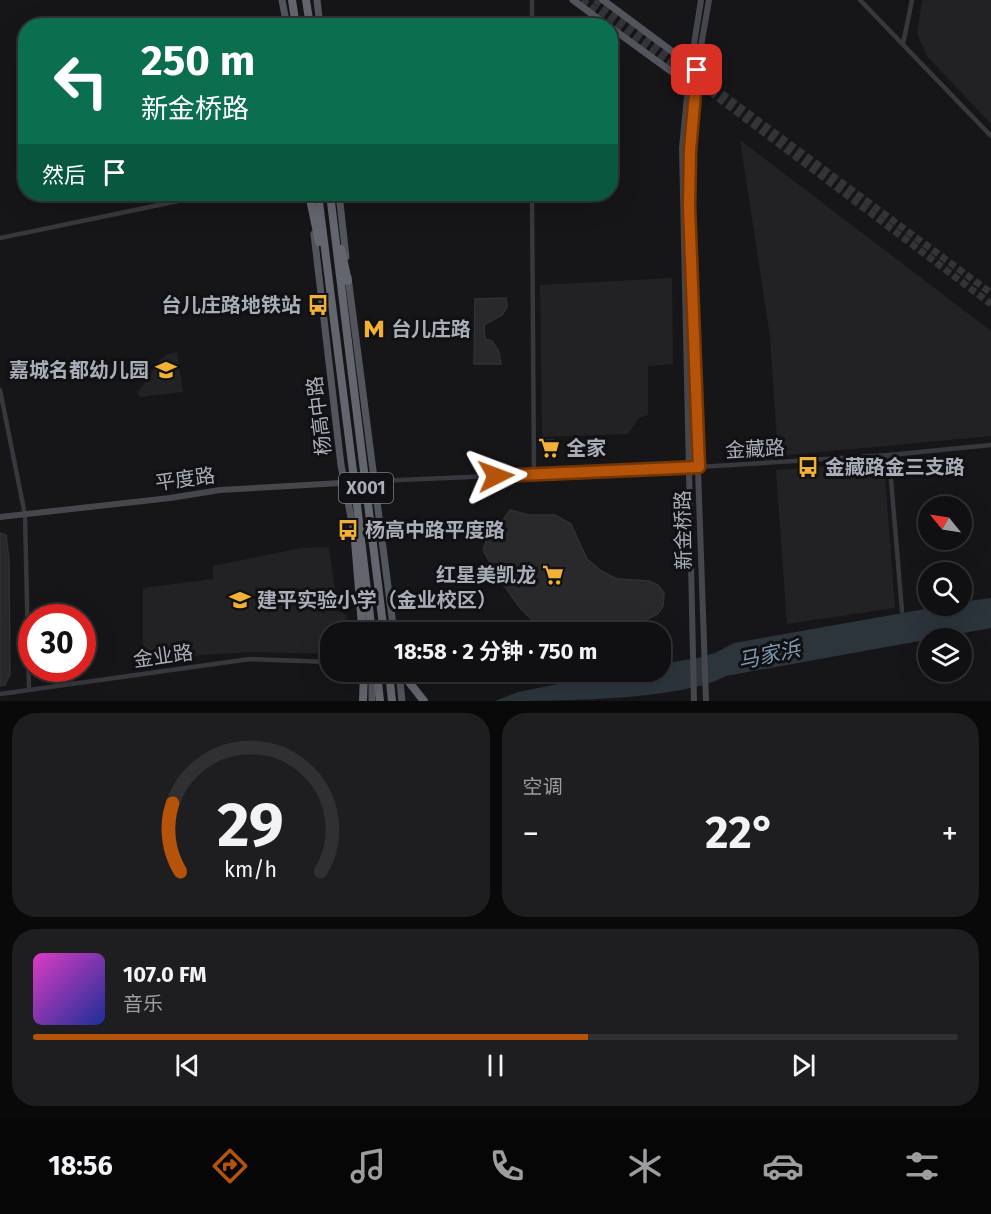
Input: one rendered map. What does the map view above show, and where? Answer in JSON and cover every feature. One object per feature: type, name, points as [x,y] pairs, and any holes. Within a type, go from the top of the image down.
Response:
[{"type":"highway","points":[[292,0],[295,18]]},
{"type":"highway","points":[[306,0],[308,18]]},
{"type":"highway","name":"杨高中路","points":[[319,201],[353,471],[369,622]]},
{"type":"highway","name":"杨高中路","points":[[330,201],[383,622]]},
{"type":"highway","points":[[311,204],[331,295]]},
{"type":"highway","points":[[331,209],[348,280]]},
{"type":"highway","points":[[353,471],[361,622]]},
{"type":"highway","points":[[370,519],[387,622]]},
{"type":"highway","points":[[363,701],[364,682]]},
{"type":"highway","points":[[377,682],[380,701]]},
{"type":"highway","points":[[390,682],[392,701]]},
{"type":"highway","points":[[408,682],[424,701]]},
{"type":"main road","points":[[282,0],[285,18]]},
{"type":"main road","points":[[317,0],[319,18]]},
{"type":"main road","points":[[573,0],[598,18]]},
{"type":"main road","points":[[603,0],[697,70]]},
{"type":"main road","points":[[618,33],[691,86]]},
{"type":"main road","name":"杨高中路","points":[[311,201],[345,482],[368,622]]},
{"type":"main road","name":"X001","points":[[340,201],[393,622]]},
{"type":"main road","points":[[372,682],[372,701]]},
{"type":"main road","points":[[401,682],[402,699]]},
{"type":"street","points":[[532,0],[532,18]]},
{"type":"street","name":"新金桥路","points":[[701,0],[690,63],[689,207],[706,701]]},
{"type":"street","name":"新金桥路","points":[[694,701],[682,159],[691,86],[697,70],[709,0]]},
{"type":"street","points":[[860,0],[991,136]]},
{"type":"street","points":[[903,44],[912,0]]},
{"type":"street","points":[[0,238],[178,201]]},
{"type":"street","points":[[532,201],[534,474]]},
{"type":"street","points":[[0,390],[25,515],[29,690]]},
{"type":"street","name":"金藏路","points":[[376,481],[699,467],[890,455],[991,445]]},
{"type":"street","points":[[890,455],[902,611]]},
{"type":"street","name":"平度路","points":[[0,517],[170,498],[220,490],[376,481]]},
{"type":"street","name":"金业路","points":[[0,694],[250,659],[320,662]]},
{"type":"shaded area","points":[[922,0],[991,0],[991,124],[927,56],[917,34]]},
{"type":"shaded area","points":[[740,140],[991,331],[991,436],[778,456],[770,337]]},
{"type":"shaded area","points":[[672,278],[673,364],[648,366],[648,415],[639,418],[628,434],[542,437],[540,285]]},
{"type":"shaded area","name":"嘉城名都幼儿园","points":[[177,352],[183,392],[140,397],[137,394],[159,361],[168,354]]},
{"type":"shaded area","points":[[884,462],[895,608],[787,624],[776,470]]},
{"type":"shaded area","name":"建平实验小学（金业校区）","points":[[329,547],[338,611],[347,615],[347,622],[320,622],[320,654],[250,652],[202,655],[143,665],[143,588],[213,579],[213,566],[301,548]]},
{"type":"water","name":"马家浜","points":[[991,598],[991,628],[972,631],[972,628],[918,628],[918,641],[726,676],[705,684],[648,695],[549,701],[495,701],[518,692],[568,682],[671,682],[671,662],[715,653],[734,643],[918,610],[918,616],[972,616],[972,601]]},
{"type":"building","points":[[506,298],[507,307],[502,315],[484,325],[485,339],[492,341],[499,352],[501,364],[474,364],[475,299]]},
{"type":"building","name":"全家","points":[[544,440],[554,440],[554,457],[544,457]]},
{"type":"building","name":"红星美凯龙","points":[[510,510],[529,515],[555,515],[571,524],[587,559],[601,571],[617,579],[649,581],[658,585],[664,593],[663,606],[658,614],[641,622],[535,622],[521,609],[500,580],[483,550],[489,533],[497,528]]},
{"type":"building","points":[[0,533],[6,535],[9,560],[10,674],[5,685],[0,686]]},
{"type":"tunnel","points":[[582,0],[607,18]]},
{"type":"tunnel","points":[[595,0],[991,293]]},
{"type":"tunnel","points":[[618,26],[689,76],[991,304]]},
{"type":"place","name":"台儿庄路地铁站","points":[[318,305]]},
{"type":"place","name":"台儿庄路","points":[[374,329]]},
{"type":"place","name":"嘉城名都幼儿园","points":[[166,370]]},
{"type":"place","name":"全家","points":[[549,448]]},
{"type":"place","name":"金藏路金三支路","points":[[808,467]]},
{"type":"place","name":"杨高中路平度路","points":[[348,530]]},
{"type":"place","name":"红星美凯龙","points":[[553,575]]},
{"type":"place","name":"建平实验小学（金业校区）","points":[[240,600]]},
{"type":"route","points":[[496,476],[699,467],[689,207],[694,81],[697,70]]}]
